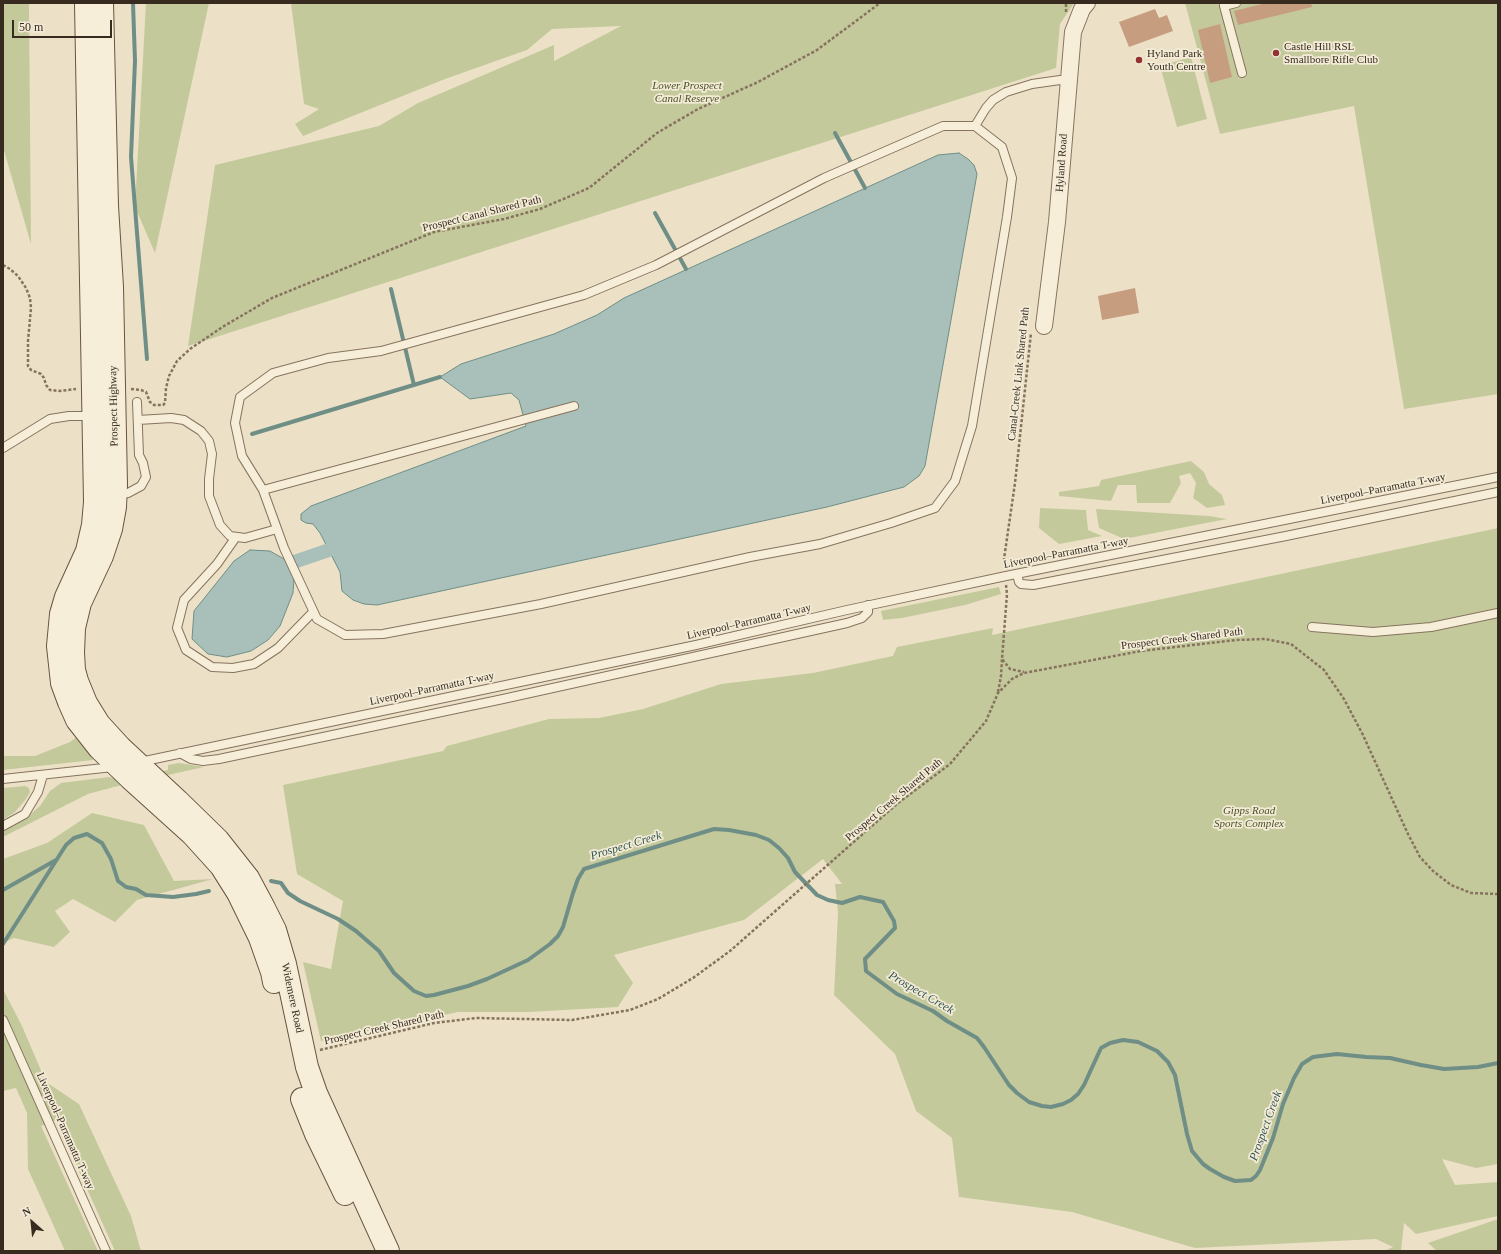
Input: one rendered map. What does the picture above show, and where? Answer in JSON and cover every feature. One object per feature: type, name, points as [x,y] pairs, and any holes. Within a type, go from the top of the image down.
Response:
[{"type":"main road","name":"Prospect Highway","points":[[86,3],[104,415],[116,495],[113,518],[107,541],[97,568],[85,591],[77,614],[74,628],[73,661],[77,681],[92,715],[110,737],[133,770]]},
{"type":"main road","name":"Prospect Highway","points":[[102,3],[106,199],[112,287],[104,415],[93,525],[87,551],[63,606],[58,634],[58,656],[62,683],[68,702],[77,720],[99,748],[133,770]]},
{"type":"main road","name":"Widemere Road","points":[[133,770],[170,804],[192,834],[248,878],[275,930],[272,972],[295,1077],[304,1105],[316,1134],[372,1251]]},
{"type":"main road","name":"Widemere Road","points":[[274,952],[286,964],[307,1067],[316,1093],[388,1251]]},
{"type":"street","name":"Hyland Road","points":[[1038,327],[1057,222],[1073,32],[1082,9],[1088,3]]},
{"type":"lane","points":[[1236,3],[1224,6],[1242,73]]},
{"type":"lane","points":[[975,126],[992,100],[1006,92],[1032,84],[1060,80],[1068,81]]},
{"type":"lane","points":[[943,126],[975,126],[1002,147],[1012,178],[995,294],[972,426],[955,481],[935,508],[820,544],[750,557],[540,604],[383,634],[345,635],[316,619],[284,548],[263,490],[242,456],[235,423],[240,397],[273,372],[328,358],[381,351],[584,295],[656,265],[824,178],[943,126]]},
{"type":"lane","points":[[116,495],[128,492],[141,486],[146,477],[143,463],[139,455],[137,402]]},
{"type":"lane","points":[[263,490],[574,406]]},
{"type":"lane","points":[[3,448],[50,419],[69,416],[104,415]]},
{"type":"lane","points":[[138,420],[171,418],[184,420],[201,431],[209,442],[212,454],[209,479],[209,496],[220,525],[230,536],[246,538],[277,529]]},
{"type":"lane","name":"Liverpool–Parramatta T-way","points":[[3,780],[43,775],[133,770],[180,753],[696,645],[868,605],[1498,477]]},
{"type":"lane","points":[[1017,574],[1021,584],[1033,585],[1286,536],[1498,492]]},
{"type":"lane","points":[[236,537],[217,564],[184,600],[177,628],[186,650],[212,667],[233,668],[254,664],[278,648],[313,612]]},
{"type":"lane","points":[[180,753],[191,759],[203,761],[219,759],[503,699],[847,623],[862,618],[868,612],[868,605]]},
{"type":"lane","points":[[1312,627],[1373,632],[1431,627],[1498,613]]},
{"type":"lane","points":[[3,826],[25,814],[38,792],[43,775]]},
{"type":"lane","name":"Liverpool–Parramatta T-way","points":[[3,1020],[106,1251]]},
{"type":"path","name":"Prospect Canal Shared Path","points":[[126,388],[146,392],[150,402],[154,405],[163,405],[165,403],[166,388],[169,376],[177,361],[190,349],[224,326],[272,298],[434,232],[504,219],[540,210],[589,188],[657,133],[698,109],[758,82],[817,50],[880,3]]},
{"type":"path","points":[[3,265],[18,276],[26,288],[30,298],[31,308],[28,341],[28,366],[31,370],[41,374],[50,390],[60,392],[74,389]]},
{"type":"path","name":"Canal-Creek Link Shared Path","points":[[1005,569],[1004,559],[1014,483],[1038,327]]},
{"type":"path","points":[[998,693],[1001,676],[1005,624],[1007,594],[1006,584]]},
{"type":"path","name":"Prospect Creek Shared Path","points":[[314,1051],[434,1023],[476,1018],[572,1020],[630,1010],[658,999],[693,978],[730,951],[898,804],[950,764],[986,721],[998,693],[1012,679],[1024,672],[1141,651],[1236,640],[1265,639],[1292,644],[1324,670],[1344,699],[1420,857],[1433,871],[1451,884],[1472,893],[1498,894]]},
{"type":"path","points":[[1002,658],[1010,669],[1024,672]]},
{"type":"green space","points":[[3,3],[29,3],[31,244],[3,147]]},
{"type":"green space","points":[[146,3],[209,3],[155,253],[135,207]]},
{"type":"green space","name":"Lower Prospect Canal Reserve","points":[[291,3],[1074,3],[1060,24],[1056,68],[188,346],[215,165],[379,126],[418,103],[554,45],[554,61],[621,26],[552,29],[527,50],[445,79],[303,136],[295,124],[319,109],[304,104]]},
{"type":"green space","points":[[1185,3],[1498,3],[1498,394],[1404,409],[1354,106],[1220,134]]},
{"type":"green space","points":[[1191,57],[1207,119],[1177,127],[1160,66]]},
{"type":"green space","points":[[1191,461],[1204,472],[1209,484],[1222,495],[1225,505],[1207,508],[1193,498],[1196,483],[1190,473],[1179,476],[1181,483],[1170,503],[1137,503],[1136,485],[1118,485],[1111,501],[1059,496],[1059,492],[1099,486],[1101,480]]},
{"type":"green space","points":[[1040,508],[1086,510],[1088,530],[1102,536],[1059,544],[1039,528]]},
{"type":"green space","points":[[1096,509],[1209,516],[1227,519],[1124,539],[1099,528]]},
{"type":"green space","name":"Gipps Road Sports Complex","points":[[1498,528],[1498,1164],[1476,1168],[1442,1159],[1455,1185],[1498,1182],[1498,1216],[1416,1234],[1404,1223],[1401,1251],[1384,1251],[1393,1247],[1376,1239],[1195,1248],[1072,1212],[959,1197],[952,1138],[916,1111],[895,1054],[834,995],[838,913],[835,884],[842,884],[823,859],[744,920],[614,955],[633,983],[618,1007],[529,1012],[458,1012],[321,1041],[303,962],[331,969],[343,901],[297,874],[283,785],[443,751],[447,746],[549,719],[599,718],[643,709],[721,684],[813,673],[893,656],[897,647],[993,628],[992,635]]},
{"type":"green space","points":[[999,587],[1001,594],[965,605],[902,618],[883,620],[881,611]]},
{"type":"green space","points":[[79,735],[95,756],[93,760],[3,770],[3,756],[35,756],[70,742]]},
{"type":"green space","points":[[179,763],[204,767],[88,794],[3,837],[3,831],[25,819],[40,806],[50,791],[61,783],[109,777],[121,780],[168,770],[168,765]]},
{"type":"green space","points":[[25,786],[29,788],[30,792],[26,799],[15,812],[3,820],[3,788]]},
{"type":"green space","points":[[92,813],[144,825],[174,881],[213,879],[137,900],[115,922],[73,899],[55,911],[70,932],[54,947],[14,938],[3,943],[3,859],[47,843]]},
{"type":"green space","points":[[3,989],[22,1026],[46,1082],[79,1104],[131,1216],[141,1251],[115,1251],[56,1120],[41,1126],[98,1251],[65,1251],[28,1169],[27,1113],[16,1088],[3,1091]]},
{"type":"green space","points":[[1498,1219],[1498,1251],[1437,1251],[1428,1243]]},
{"type":"water","points":[[959,153],[974,165],[977,174],[925,466],[919,476],[904,487],[827,507],[377,605],[364,604],[353,600],[342,591],[340,572],[320,533],[313,524],[306,523],[301,520],[301,514],[311,506],[526,426],[519,400],[511,393],[470,399],[440,377],[461,364],[554,334],[597,315],[624,298],[938,155]]},
{"type":"water","points":[[250,550],[270,551],[291,563],[294,579],[293,593],[280,626],[268,640],[251,651],[227,657],[208,654],[192,639],[194,611],[234,561]]},
{"type":"building","points":[[1266,3],[1311,3],[1312,7],[1238,25],[1234,11]]},
{"type":"building","points":[[1155,9],[1159,18],[1167,15],[1173,31],[1129,47],[1119,22]]},
{"type":"building","points":[[1220,24],[1232,77],[1210,83],[1198,30]]},
{"type":"building","points":[[1135,288],[1139,313],[1102,320],[1098,296]]},
{"type":"waterway","points":[[133,3],[135,61],[131,157],[147,359]]},
{"type":"waterway","points":[[835,133],[865,188]]},
{"type":"waterway","points":[[655,213],[686,269]]},
{"type":"waterway","points":[[391,289],[414,385]]},
{"type":"waterway","points":[[252,434],[440,377]]},
{"type":"waterway","points":[[291,563],[329,550]]},
{"type":"waterway","name":"Prospect Creek","points":[[271,881],[281,883],[288,893],[300,901],[338,919],[356,931],[379,951],[394,973],[414,991],[426,996],[468,986],[487,979],[528,960],[550,944],[558,936],[563,927],[578,879],[584,869],[714,829],[756,835],[769,840],[779,848],[788,858],[795,872],[817,895],[828,900],[842,903],[860,897],[883,902],[894,921],[895,928],[865,959],[866,971],[897,994],[933,1011],[947,1021],[977,1038],[1009,1085],[1029,1102],[1051,1107],[1071,1100],[1078,1094],[1084,1085],[1101,1048],[1110,1043],[1123,1040],[1138,1042],[1157,1051],[1168,1062],[1175,1075],[1192,1151],[1203,1164],[1210,1169],[1235,1181],[1251,1180],[1260,1170],[1273,1138],[1283,1104],[1294,1078],[1302,1064],[1313,1057],[1337,1054],[1390,1058],[1444,1069],[1478,1067],[1498,1063]]},
{"type":"waterway","name":"Prospect Creek","points":[[3,944],[66,845],[74,838],[87,834],[102,843],[111,859],[118,881],[126,887],[136,889],[146,895],[173,897],[209,891]]},
{"type":"waterway","name":"Prospect Creek","points":[[3,890],[56,860]]},
{"type":"place","name":"Castle Hill RSL Smallbore Rifle Club","points":[[1276,53]]},
{"type":"place","name":"Hyland Park Youth Centre","points":[[1139,60]]}]
